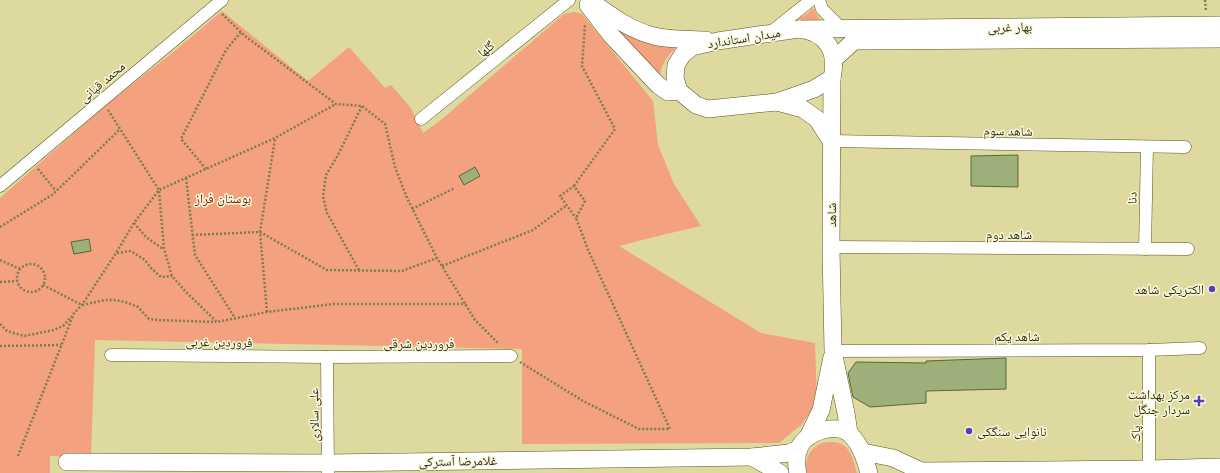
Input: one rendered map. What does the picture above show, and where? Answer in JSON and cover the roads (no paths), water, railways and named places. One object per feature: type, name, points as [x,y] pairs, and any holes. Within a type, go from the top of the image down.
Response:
[{"type":"street","name":"محمد قپانی","points":[[0,186],[222,0]]},
{"type":"street","name":"گلها","points":[[422,119],[568,0]]},
{"type":"street","points":[[584,0],[610,35],[658,85],[668,92],[679,92],[696,105],[708,109],[777,102],[814,89],[832,78],[835,67],[834,59]]},
{"type":"street","points":[[589,0],[624,24],[655,37],[718,41]]},
{"type":"street","points":[[770,33],[811,0]]},
{"type":"street","points":[[819,0],[822,9],[842,29]]},
{"type":"street","name":"بهار غربی","points":[[800,29],[1220,25]]},
{"type":"street","name":"میدان استاندارد","points":[[679,92],[675,78],[676,66],[683,54],[692,47],[718,41],[800,29],[811,30],[821,36],[829,45],[834,59]]},
{"type":"street","name":"بهار غربی","points":[[834,59],[854,41],[1220,39]]},
{"type":"street","name":"شاهد","points":[[832,78],[831,247],[833,351],[849,433]]},
{"type":"street","points":[[777,102],[803,109],[817,119],[831,141]]},
{"type":"street","name":"شاهد سوم","points":[[831,141],[1185,147]]},
{"type":"street","name":"دنا","points":[[1145,249],[1147,147]]},
{"type":"street","name":"شاهد دوم","points":[[831,247],[1188,249]]},
{"type":"street","name":"شاهد یکم","points":[[833,351],[1149,350],[1200,348]]},
{"type":"street","name":"پاک","points":[[1149,350],[1149,469]]},
{"type":"street","name":"شاهد","points":[[804,443],[821,410],[833,351]]},
{"type":"street","name":"فروردین غربی","points":[[112,355],[327,357]]},
{"type":"street","name":"فروردین شرقی","points":[[327,357],[510,356]]},
{"type":"street","name":"علی سالاری","points":[[327,357],[328,468]]},
{"type":"street","name":"غلامرضا آسترکی","points":[[67,462],[328,468],[752,457],[789,453],[819,431],[839,429],[849,433]]},
{"type":"street","points":[[849,433],[863,452],[869,473]]},
{"type":"street","points":[[798,473],[796,460],[804,443]]},
{"type":"street","points":[[863,452],[893,458],[920,472],[1220,467]]},
{"type":"street","points":[[752,457],[780,473]]},
{"type":"place","name":"الکتریکی شاهد","points":[[1212,289]]},
{"type":"place","name":"مرکز بهداشت سردار جنگل","points":[[1199,401]]},
{"type":"place","name":"نانوایی سنگکی","points":[[969,431]]},
{"type":"park label","name":"بوستان فراز","points":[[223,198]]}]
